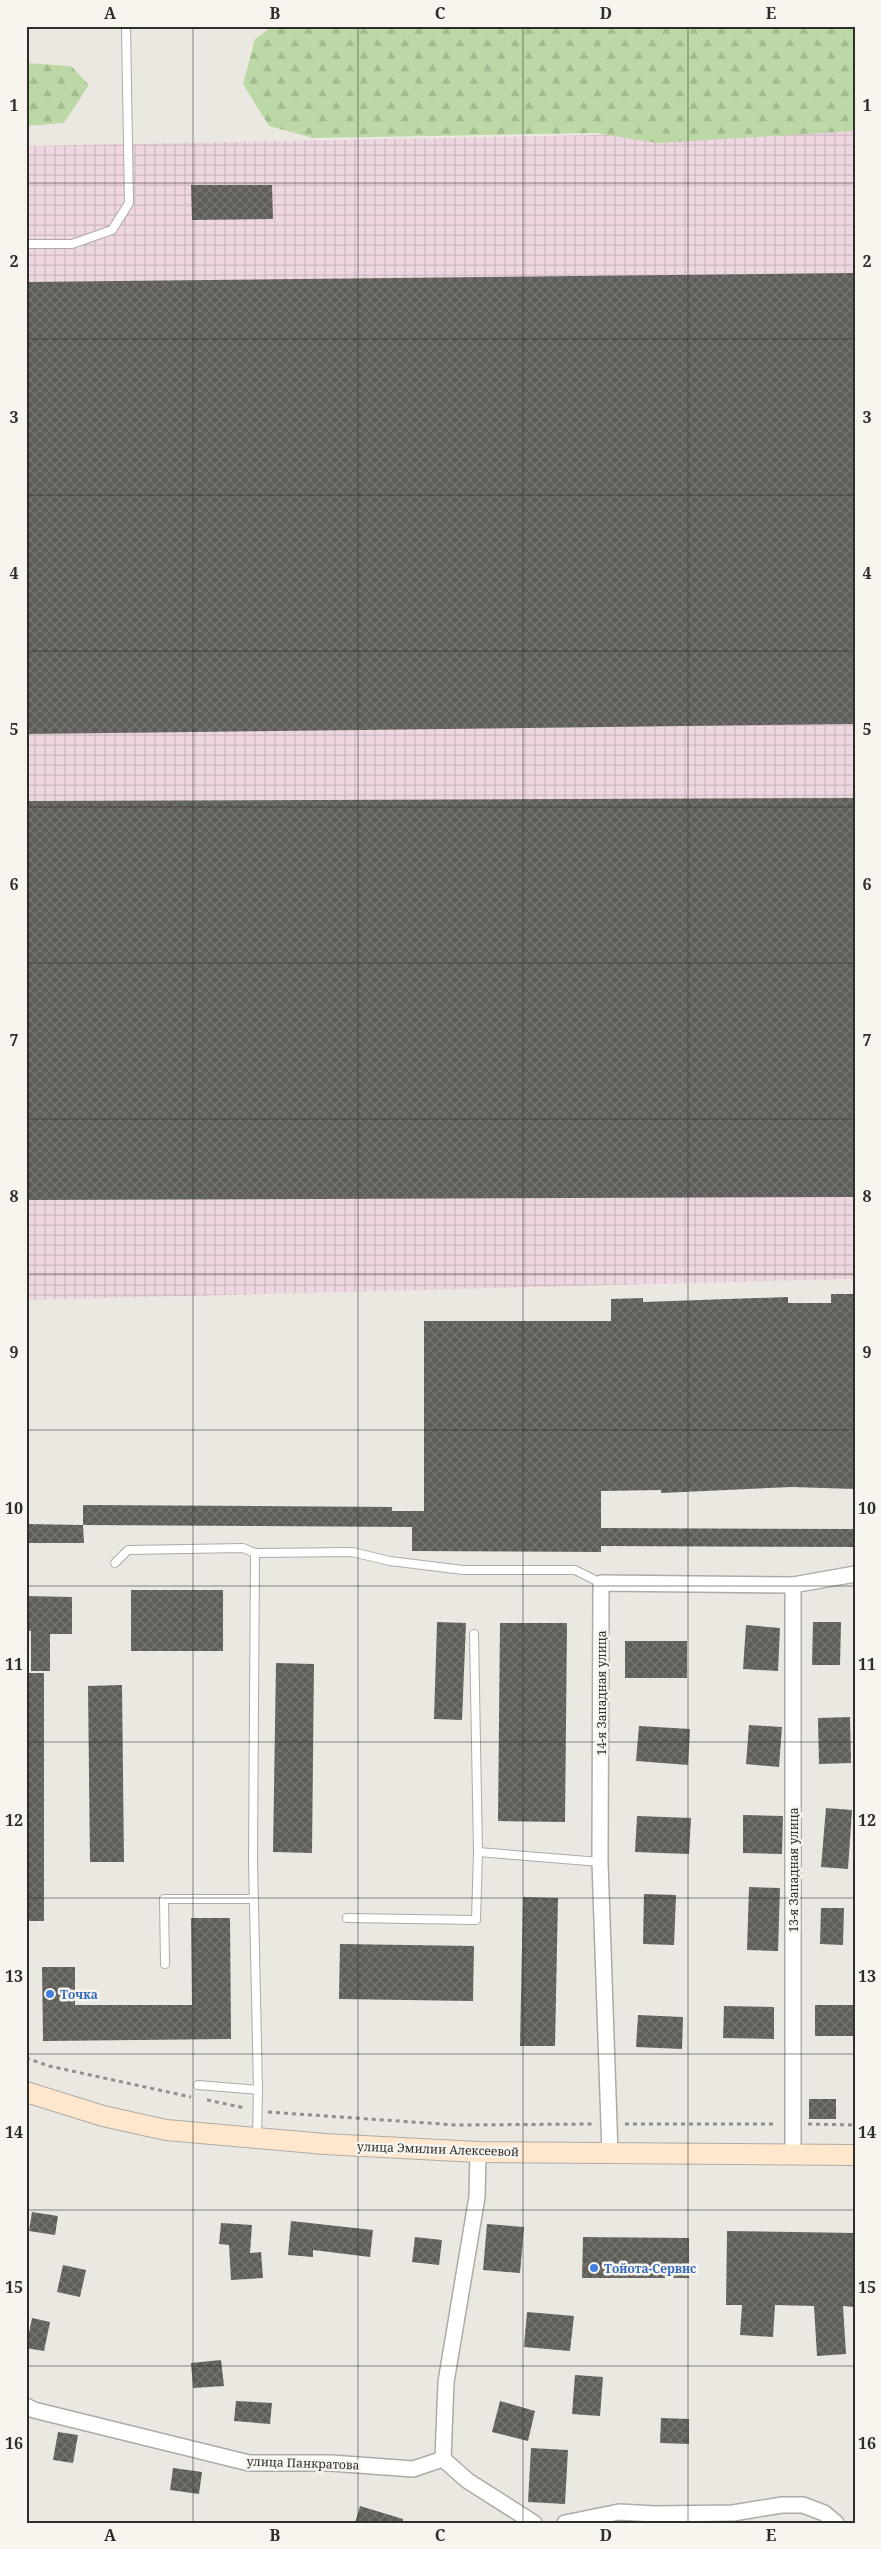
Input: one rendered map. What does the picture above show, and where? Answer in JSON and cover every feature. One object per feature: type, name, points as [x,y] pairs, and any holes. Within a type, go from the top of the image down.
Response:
[{"type":"street","points":[[601,1583],[793,1585],[855,1574]]},
{"type":"street","name":"14-я Западная улица","points":[[601,1583],[600,1862],[610,2154]]},
{"type":"street","name":"13-я Западная улица","points":[[793,1585],[793,2154]]},
{"type":"street","name":"улица Эмилии Алексеевой","points":[[26,2092],[103,2116],[166,2130],[256,2139],[478,2152],[855,2155]]},
{"type":"street","points":[[478,2152],[477,2197],[446,2382],[443,2459],[468,2481],[534,2523]]},
{"type":"street","name":"улица Панкратова","points":[[26,2406],[34,2410],[249,2463],[331,2463],[413,2469],[443,2459]]},
{"type":"street","points":[[565,2523],[619,2512],[724,2514],[764,2510],[782,2505],[803,2505],[824,2513],[836,2523]]},
{"type":"lane","points":[[26,244],[72,244],[112,230],[129,203],[126,26]]},
{"type":"lane","points":[[115,1563],[128,1550],[243,1548],[256,1553],[352,1552],[390,1561],[463,1570],[575,1570],[601,1583]]},
{"type":"lane","points":[[256,1553],[254,1899],[258,2090],[256,2139]]},
{"type":"lane","points":[[347,1918],[476,1920],[478,1852],[474,1634]]},
{"type":"lane","points":[[478,1852],[600,1862]]},
{"type":"lane","points":[[165,1964],[164,1899],[254,1899]]},
{"type":"lane","points":[[198,2085],[258,2090]]},
{"type":"path","points":[[26,2058],[49,2066],[257,2111],[456,2125],[855,2124]]},
{"type":"shaded area","points":[[855,130],[855,1279],[26,1300],[26,146]]},
{"type":"green space","points":[[273,26],[855,26],[855,131],[658,143],[595,133],[313,138],[269,126],[243,84],[255,39]]},
{"type":"green space","points":[[26,63],[71,66],[89,85],[64,123],[26,126]]},
{"type":"building","points":[[191,185],[272,185],[273,219],[192,220]]},
{"type":"building","points":[[855,273],[855,724],[26,734],[26,282]]},
{"type":"building","points":[[855,798],[855,1197],[26,1200],[26,801]]},
{"type":"building","points":[[831,1294],[855,1294],[855,1489],[792,1487],[661,1493],[661,1490],[601,1491],[601,1528],[855,1529],[855,1547],[601,1546],[601,1552],[412,1551],[412,1527],[83,1525],[83,1505],[392,1507],[392,1511],[424,1511],[424,1321],[611,1321],[611,1299],[643,1298],[643,1302],[788,1297],[788,1303],[831,1303]]},
{"type":"building","points":[[26,1524],[83,1525],[84,1543],[26,1543]]},
{"type":"building","points":[[131,1590],[223,1590],[223,1651],[131,1651]]},
{"type":"building","points":[[26,1596],[72,1597],[72,1634],[50,1634],[50,1671],[31,1671],[31,1631],[26,1631]]},
{"type":"building","points":[[437,1622],[466,1623],[462,1720],[434,1719]]},
{"type":"building","points":[[813,1622],[841,1622],[840,1665],[812,1665]]},
{"type":"building","points":[[500,1623],[567,1623],[565,1822],[498,1821]]},
{"type":"building","points":[[746,1625],[780,1628],[778,1671],[743,1669]]},
{"type":"building","points":[[625,1641],[687,1641],[687,1678],[625,1678]]},
{"type":"building","points":[[276,1663],[314,1664],[312,1853],[273,1852]]},
{"type":"building","points":[[26,1673],[44,1673],[44,1921],[26,1921]]},
{"type":"building","points":[[122,1685],[124,1862],[90,1862],[88,1686]]},
{"type":"building","points":[[850,1717],[851,1763],[819,1764],[818,1718]]},
{"type":"building","points":[[749,1725],[782,1727],[779,1767],[746,1764]]},
{"type":"building","points":[[639,1726],[690,1729],[688,1765],[636,1761]]},
{"type":"building","points":[[826,1808],[852,1810],[848,1869],[821,1867]]},
{"type":"building","points":[[743,1815],[783,1816],[782,1854],[743,1853]]},
{"type":"building","points":[[637,1816],[691,1818],[689,1854],[635,1852]]},
{"type":"building","points":[[749,1887],[780,1888],[778,1951],[747,1950]]},
{"type":"building","points":[[644,1894],[676,1895],[674,1945],[643,1944]]},
{"type":"building","points":[[523,1897],[558,1898],[555,2046],[520,2046]]},
{"type":"building","points":[[821,1908],[844,1908],[843,1945],[820,1944]]},
{"type":"building","points":[[191,1918],[230,1918],[231,2039],[43,2041],[42,1967],[75,1967],[75,2005],[192,2005]]},
{"type":"building","points":[[340,1944],[474,1946],[473,2001],[339,1999]]},
{"type":"building","points":[[815,2005],[853,2005],[853,2036],[815,2036]]},
{"type":"building","points":[[724,2006],[774,2007],[774,2039],[723,2038]]},
{"type":"building","points":[[638,2015],[683,2017],[682,2049],[636,2047]]},
{"type":"building","points":[[809,2099],[836,2099],[836,2119],[809,2119]]},
{"type":"building","points":[[32,2212],[58,2216],[55,2235],[29,2231]]},
{"type":"building","points":[[291,2221],[373,2230],[370,2257],[313,2250],[313,2257],[288,2255]]},
{"type":"building","points":[[221,2223],[252,2225],[250,2253],[261,2252],[263,2278],[231,2280],[229,2245],[219,2244]]},
{"type":"building","points":[[487,2224],[524,2227],[520,2273],[483,2270]]},
{"type":"building","points":[[727,2231],[855,2233],[855,2307],[843,2306],[846,2354],[817,2356],[814,2306],[775,2305],[773,2337],[740,2335],[742,2305],[726,2305]]},
{"type":"building","points":[[415,2237],[442,2240],[439,2265],[412,2262]]},
{"type":"building","points":[[583,2237],[689,2238],[689,2278],[582,2278]]},
{"type":"building","points":[[63,2265],[86,2270],[80,2297],[57,2292]]},
{"type":"building","points":[[527,2312],[574,2316],[570,2351],[524,2347]]},
{"type":"building","points":[[32,2318],[50,2322],[44,2351],[26,2348]]},
{"type":"building","points":[[221,2360],[224,2386],[193,2388],[191,2363]]},
{"type":"building","points":[[575,2375],[603,2377],[600,2416],[572,2414]]},
{"type":"building","points":[[236,2401],[272,2403],[270,2424],[234,2421]]},
{"type":"building","points":[[500,2401],[535,2411],[528,2441],[492,2432]]},
{"type":"building","points":[[661,2418],[689,2419],[689,2444],[660,2443]]},
{"type":"building","points":[[58,2432],[78,2435],[73,2463],[53,2460]]},
{"type":"building","points":[[531,2448],[568,2450],[565,2504],[528,2502]]},
{"type":"building","points":[[173,2468],[202,2472],[199,2494],[170,2490]]},
{"type":"building","points":[[360,2506],[403,2519],[403,2523],[355,2523]]},
{"type":"place","name":"Точка","points":[[50,1994]]},
{"type":"place","name":"Тойота-Сервис","points":[[594,2268]]}]
